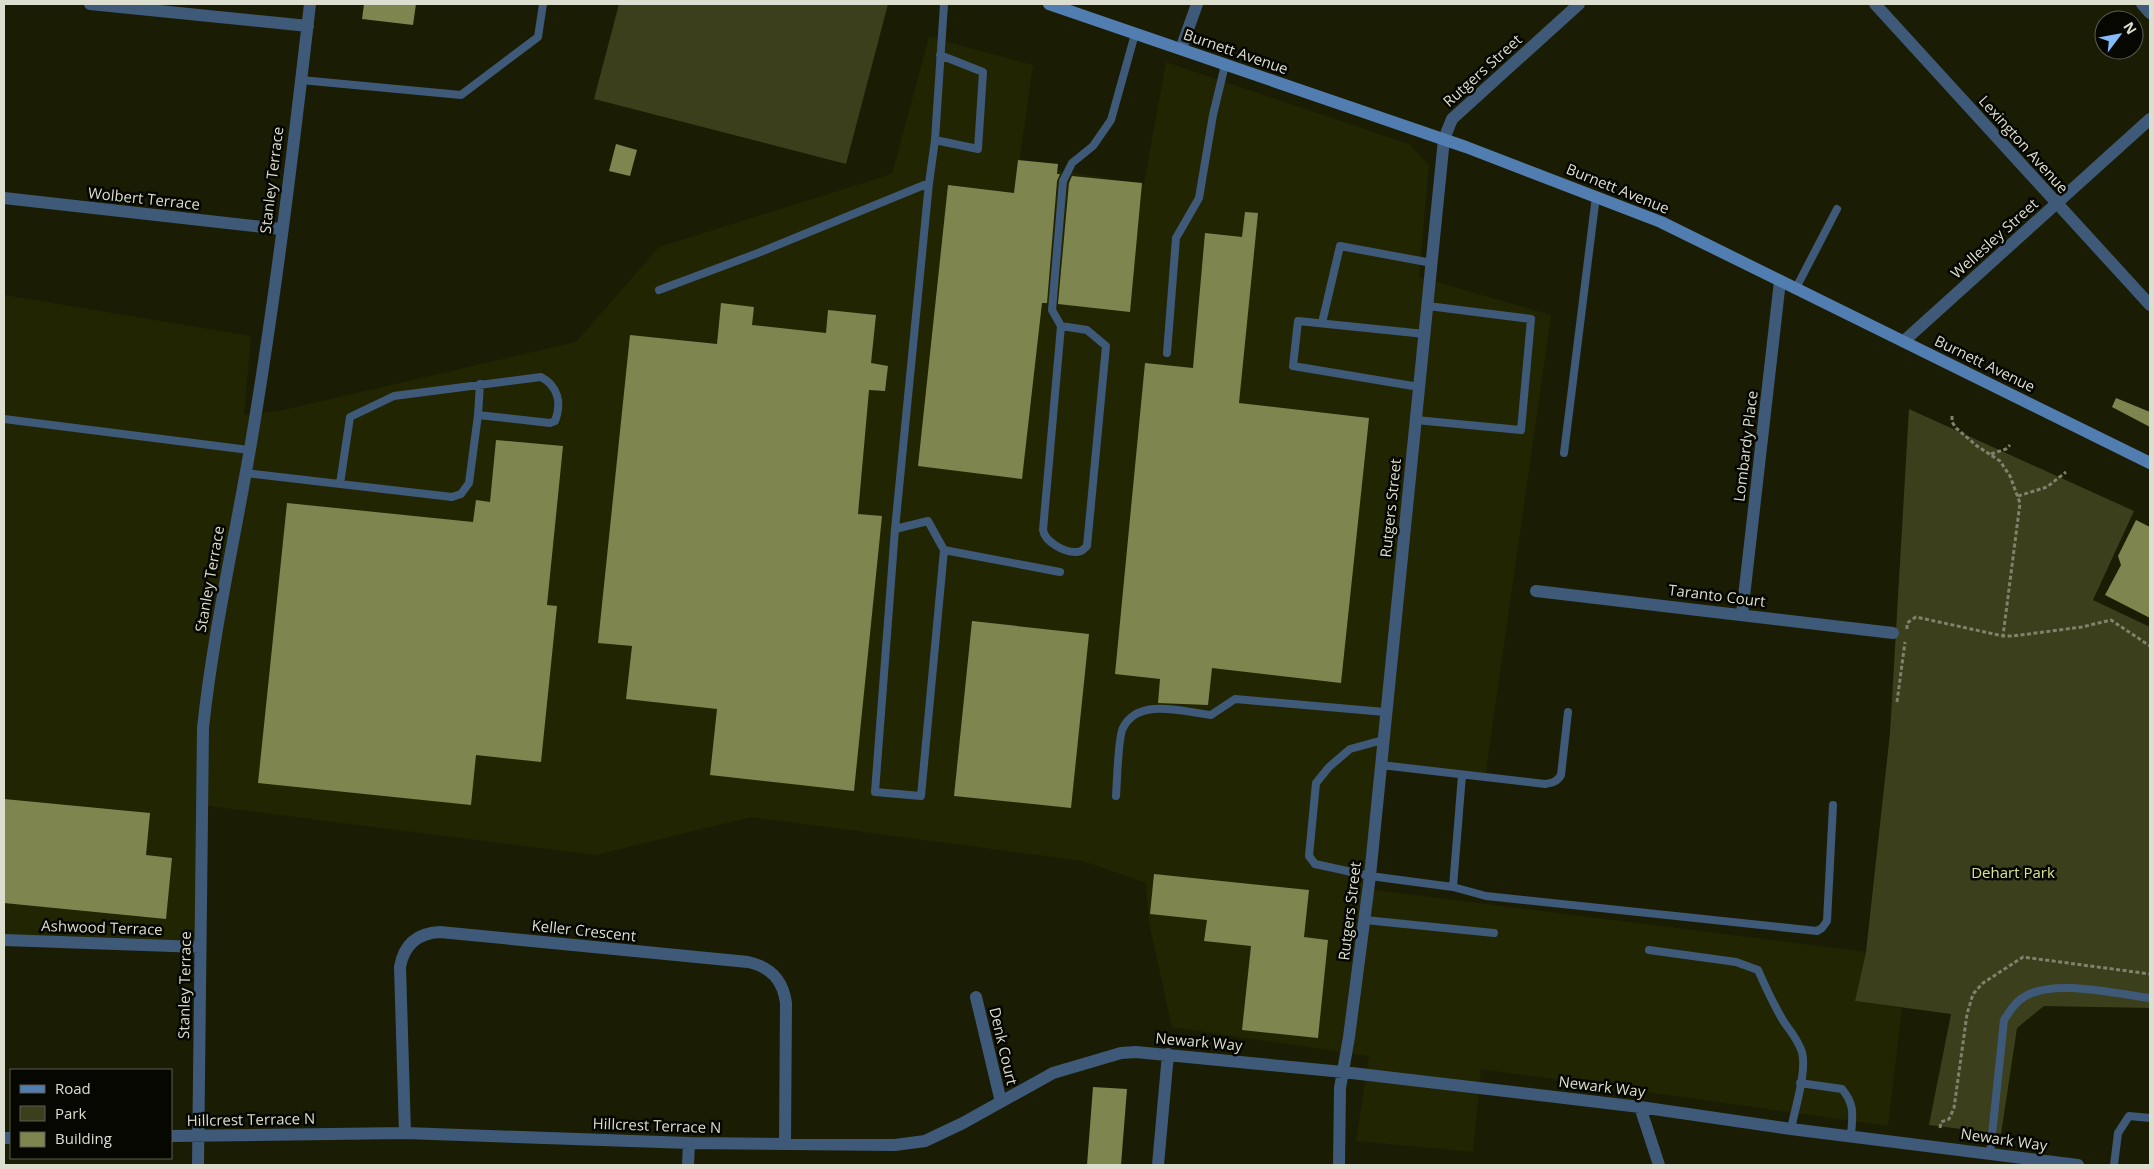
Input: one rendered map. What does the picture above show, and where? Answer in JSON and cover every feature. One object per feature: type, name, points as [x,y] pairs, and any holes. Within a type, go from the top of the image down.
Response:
[{"type":"street","points":[[90,4],[308,26]]},
{"type":"street","name":"Stanley Terrace","points":[[198,1165],[203,728],[210,668],[250,450],[267,338],[310,4]]},
{"type":"street","name":"Burnett Avenue","points":[[1049,4],[1444,139],[1661,222],[2150,463]]},
{"type":"street","points":[[1181,49],[1198,4]]},
{"type":"street","name":"Rutgers Street","points":[[1339,1165],[1340,1088],[1370,876],[1444,139],[1452,119],[1579,4]]},
{"type":"street","name":"Lexington Avenue","points":[[1875,4],[2150,305]]},
{"type":"street","points":[[2142,4],[2150,13]]},
{"type":"street","name":"Wellesley Street","points":[[1904,341],[2150,119]]},
{"type":"street","name":"Wolbert Terrace","points":[[4,198],[281,229]]},
{"type":"street","name":"Lombardy Place","points":[[1742,614],[1780,281]]},
{"type":"street","name":"Taranto Court","points":[[1536,591],[1893,633]]},
{"type":"street","name":"Keller Crescent","points":[[405,1134],[400,967],[402,957],[409,944],[418,937],[440,932],[748,962],[758,964],[770,970],[784,990],[786,1003],[785,1144]]},
{"type":"street","name":"Ashwood Terrace","points":[[4,940],[200,947]]},
{"type":"street","name":"Denk Court","points":[[976,997],[1001,1102]]},
{"type":"street","name":"Newark Way","points":[[1121,1053],[1168,1054],[1343,1072],[1640,1107],[1851,1137],[2078,1165]]},
{"type":"street","name":"Hillcrest Terrace N","points":[[172,1136],[405,1134],[689,1143],[870,1146],[925,1141],[1053,1073],[1121,1053]]},
{"type":"street","points":[[1158,1165],[1168,1054]]},
{"type":"street","points":[[1640,1107],[1659,1165]]},
{"type":"street","points":[[688,1165],[689,1143]]},
{"type":"lane","points":[[301,80],[461,95],[538,37],[543,4]]},
{"type":"lane","points":[[895,529],[928,522],[944,550],[921,796],[875,792],[895,529],[935,140],[944,4]]},
{"type":"lane","points":[[1061,326],[1087,330],[1106,346],[1087,546],[1082,551],[1075,553],[1050,543],[1044,537],[1043,530],[1061,326],[1052,310],[1063,181],[1072,163],[1093,146],[1111,120],[1135,34]]},
{"type":"lane","points":[[935,140],[978,149],[983,72],[940,55]]},
{"type":"lane","points":[[1167,353],[1176,238],[1199,198],[1213,115],[1225,65]]},
{"type":"lane","points":[[659,290],[758,253],[929,184]]},
{"type":"lane","points":[[1564,453],[1596,196]]},
{"type":"lane","points":[[1796,288],[1837,209]]},
{"type":"lane","points":[[1322,323],[1340,246],[1432,262]]},
{"type":"lane","points":[[1416,420],[1521,430],[1531,319],[1428,306]]},
{"type":"lane","points":[[1419,387],[1293,366],[1298,321],[1424,334]]},
{"type":"lane","points":[[340,484],[350,416],[394,396],[541,376],[556,388],[558,413],[555,421],[550,423],[478,415]]},
{"type":"lane","points":[[245,473],[452,497],[462,494],[469,483],[480,384]]},
{"type":"lane","points":[[4,419],[250,450]]},
{"type":"lane","points":[[944,550],[1060,572]]},
{"type":"lane","points":[[1116,796],[1122,729],[1133,714],[1152,708],[1211,715],[1235,699],[1385,712]]},
{"type":"lane","points":[[1381,765],[1544,784],[1553,783],[1561,775],[1568,712]]},
{"type":"lane","points":[[1383,740],[1350,748],[1329,766],[1316,783],[1309,856],[1315,864],[1370,876],[1453,887],[1486,896],[1818,931],[1827,920],[1833,805]]},
{"type":"lane","points":[[1453,887],[1462,775]]},
{"type":"lane","points":[[1365,920],[1494,933]]},
{"type":"lane","points":[[1649,950],[1736,962],[1758,970],[1772,1001],[1796,1038],[1802,1053],[1800,1083],[1791,1129]]},
{"type":"lane","points":[[1990,1154],[2004,1020],[2011,1008],[2024,997],[2045,988],[2063,987],[2150,998]]},
{"type":"lane","points":[[1800,1083],[1842,1089],[1850,1099],[1851,1137]]},
{"type":"lane","points":[[2114,1165],[2118,1133],[2129,1116],[2150,1118]]},
{"type":"path","points":[[1952,416],[1952,422],[1956,428],[2000,461],[2010,476],[2020,503],[2004,636]]},
{"type":"path","points":[[1990,455],[2006,449],[2010,445]]},
{"type":"path","points":[[2018,496],[2047,487],[2066,472]]},
{"type":"path","points":[[1897,702],[1908,623],[1916,617],[2004,636],[2082,626],[2111,620],[2150,646]]},
{"type":"shaded area","points":[[929,37],[1033,65],[1019,164],[1144,184],[1166,62],[1409,144],[1429,165],[1419,277],[1551,315],[1485,777],[1382,766],[1368,889],[1866,952],[1855,1001],[1902,1008],[1888,1126],[1481,1069],[1473,1152],[1356,1141],[1369,1056],[1172,1027],[1149,923],[1146,883],[1083,861],[751,817],[596,855],[200,805],[201,951],[4,942],[4,295],[251,336],[244,415],[279,411],[576,342],[659,247],[892,174]]},
{"type":"green space","points":[[619,4],[888,4],[846,164],[594,99]]},
{"type":"green space","name":"Dehart Park","points":[[1909,409],[2134,511],[2093,600],[2150,627],[2150,1008],[2044,1006],[2017,1028],[2001,1134],[1929,1125],[1951,1014],[1855,1001],[1866,952],[1890,733]]},
{"type":"building","points":[[364,4],[416,4],[413,25],[362,19]]},
{"type":"building","points":[[616,144],[637,150],[630,176],[609,171]]},
{"type":"building","points":[[1018,160],[1058,164],[1057,174],[1060,174],[1057,181],[1047,303],[1042,303],[1022,479],[918,466],[948,185],[1014,193]]},
{"type":"building","points":[[1072,176],[1142,183],[1130,312],[1058,304],[1069,183]]},
{"type":"building","points":[[1245,212],[1258,213],[1239,403],[1369,418],[1341,683],[1212,668],[1208,705],[1158,703],[1160,679],[1115,674],[1145,363],[1193,368],[1205,233],[1242,237]]},
{"type":"building","points":[[721,303],[754,307],[752,325],[826,333],[828,310],[876,315],[871,363],[888,366],[885,391],[869,390],[858,514],[882,516],[854,791],[710,775],[717,709],[626,699],[632,646],[598,643],[630,335],[717,344]]},
{"type":"building","points":[[2116,398],[2150,412],[2150,427],[2112,407]]},
{"type":"building","points":[[496,440],[563,446],[547,605],[557,606],[541,762],[476,755],[471,805],[258,783],[287,503],[473,522],[476,500],[490,502]]},
{"type":"building","points":[[2136,520],[2150,527],[2150,618],[2105,595],[2121,565],[2118,556]]},
{"type":"building","points":[[972,621],[1089,634],[1071,808],[954,796]]},
{"type":"building","points":[[4,799],[150,813],[146,855],[172,858],[166,919],[4,903]]},
{"type":"building","points":[[1154,874],[1309,890],[1304,937],[1328,940],[1318,1038],[1242,1030],[1251,946],[1204,941],[1207,920],[1150,914]]},
{"type":"building","points":[[1093,1087],[1127,1089],[1121,1165],[1087,1165]]}]
